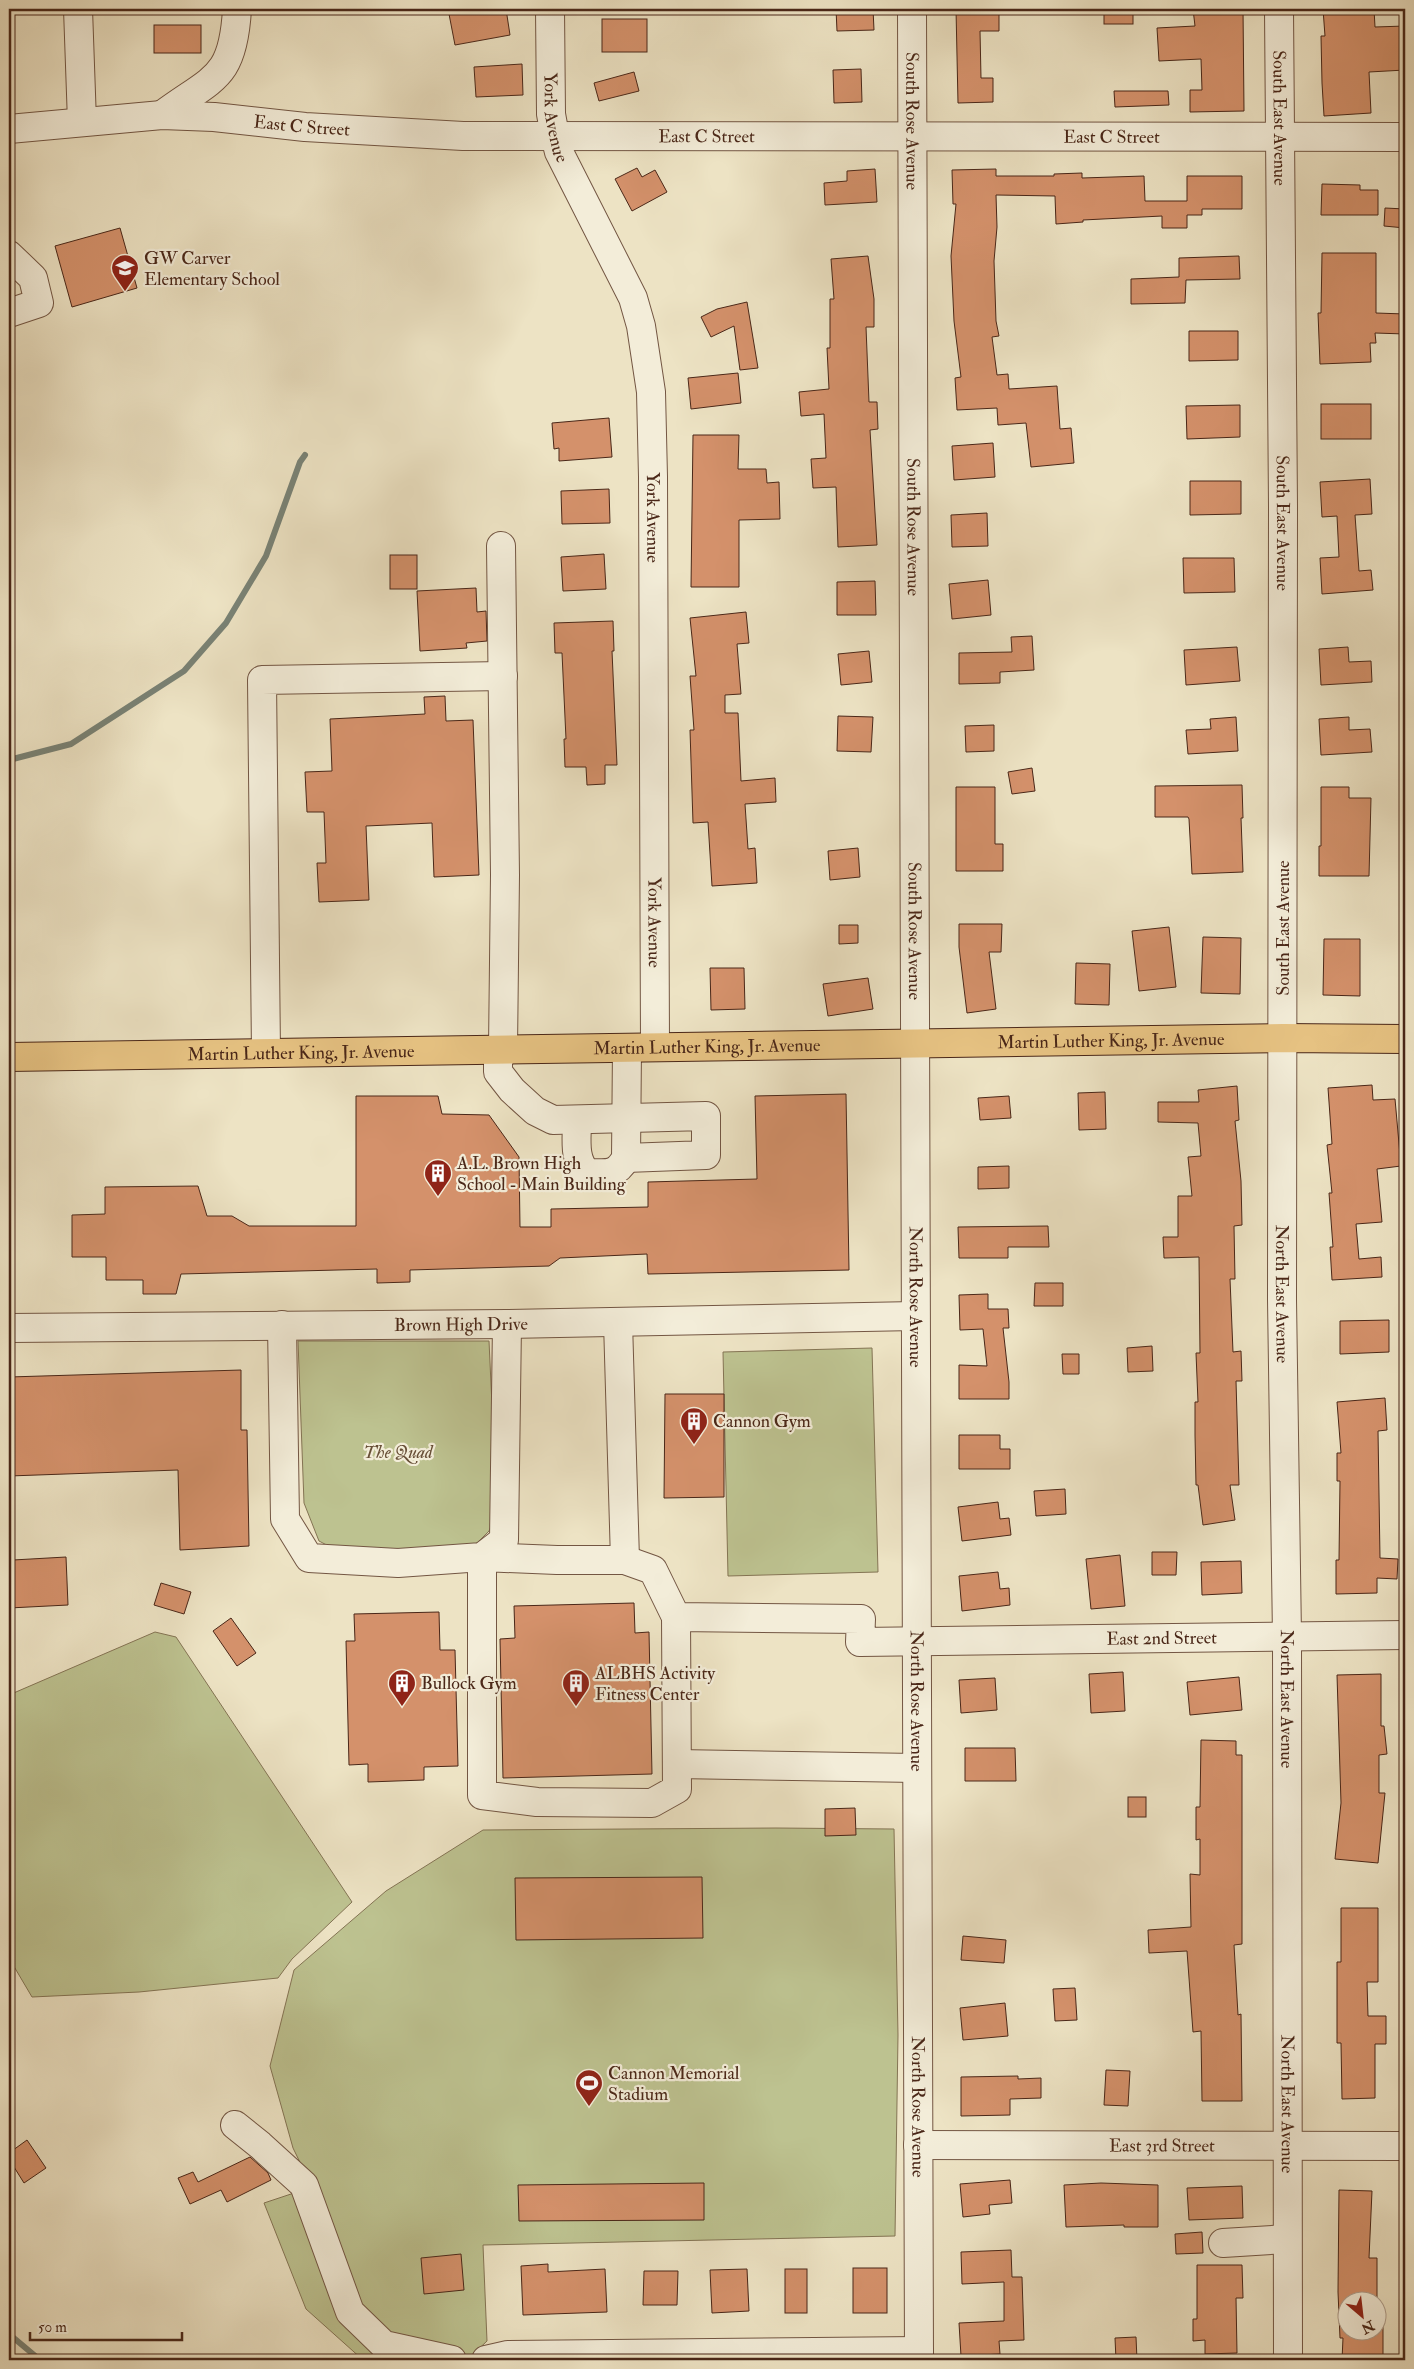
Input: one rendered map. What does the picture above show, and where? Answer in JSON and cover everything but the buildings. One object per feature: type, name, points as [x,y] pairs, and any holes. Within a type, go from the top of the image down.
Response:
[{"type":"main road","name":"Martin Luther King, Jr. Avenue","points":[[9,1056],[1283,1038],[1405,1039]]},
{"type":"street","points":[[78,9],[82,122]]},
{"type":"street","points":[[162,115],[218,76],[226,64],[236,29],[237,9]]},
{"type":"street","name":"York Avenue","points":[[550,9],[551,114],[559,152],[633,298],[641,326],[651,392],[655,1047]]},
{"type":"street","name":"South Rose Avenue","points":[[912,9],[914,1043]]},
{"type":"street","name":"South East Avenue","points":[[1279,9],[1283,497],[1283,1038]]},
{"type":"street","name":"East C Street","points":[[9,129],[162,115],[214,117],[305,127],[453,135],[1405,137]]},
{"type":"street","points":[[9,255],[33,278],[39,303],[9,313]]},
{"type":"street","points":[[501,546],[505,875],[503,1049],[498,1072],[512,1090],[535,1111],[553,1120],[706,1116],[706,1155],[626,1158]]},
{"type":"street","points":[[266,1053],[262,680],[503,676]]},
{"type":"street","name":"North East Avenue","points":[[1283,1038],[1282,1300],[1287,1636],[1286,2146],[1288,2360]]},
{"type":"street","name":"North Rose Avenue","points":[[914,1043],[918,1642],[916,1768],[919,2356]]},
{"type":"street","points":[[576,1120],[577,1156],[580,1166],[587,1173],[611,1174],[620,1168],[626,1158],[627,1048]]},
{"type":"street","name":"Brown High Drive","points":[[9,1328],[507,1324],[915,1316]]},
{"type":"street","points":[[618,1322],[625,1560]]},
{"type":"street","points":[[482,1557],[504,1540],[507,1324]]},
{"type":"street","points":[[282,1325],[285,1519],[310,1558],[398,1563],[482,1557],[625,1560],[653,1570],[676,1617],[677,1789],[652,1803],[537,1802],[482,1795],[482,1557]]},
{"type":"street","name":"East 2nd Street","points":[[676,1617],[861,1619],[860,1642],[1405,1635]]},
{"type":"street","points":[[677,1764],[916,1768]]},
{"type":"street","points":[[235,2125],[260,2144],[304,2185],[350,2312],[384,2345],[452,2360]]},
{"type":"street","name":"East 3rd Street","points":[[918,2145],[1405,2146]]},
{"type":"street","points":[[1223,2243],[1287,2239]]},
{"type":"street","points":[[486,2360],[508,2355],[919,2356]]},
{"type":"green space","name":"The Quad","points":[[298,1341],[489,1341],[497,1514],[489,1531],[477,1543],[458,1549],[342,1553],[319,1541],[304,1503]]},
{"type":"green space","points":[[872,1348],[878,1572],[728,1576],[723,1352]]},
{"type":"green space","points":[[155,1632],[176,1637],[352,1902],[292,1959],[278,1978],[139,1992],[32,1997],[9,1958],[9,1695]]},
{"type":"green space","name":"Cannon Memorial Stadium","points":[[894,1829],[898,2035],[895,2236],[483,2245],[487,2341],[467,2360],[363,2360],[306,2309],[264,2203],[312,2187],[293,2148],[270,2066],[294,1970],[386,1891],[483,1830]]},
{"type":"waterway","points":[[9,760],[71,744],[184,671],[226,623],[266,556],[300,462],[305,455]]},
{"type":"waterway","points":[[9,2334],[40,2360]]},
{"type":"place","name":"GW Carver Elementary School","points":[[125,292]]},
{"type":"place","name":"A.L. Brown High School - Main Building","points":[[438,1197]]},
{"type":"place","name":"Cannon Gym","points":[[694,1445]]},
{"type":"place","name":"Bullock Gym","points":[[402,1707]]},
{"type":"place","name":"ALBHS Activity Fitness Center","points":[[576,1707]]},
{"type":"place","name":"Cannon Memorial Stadium","points":[[589,2107]]}]
